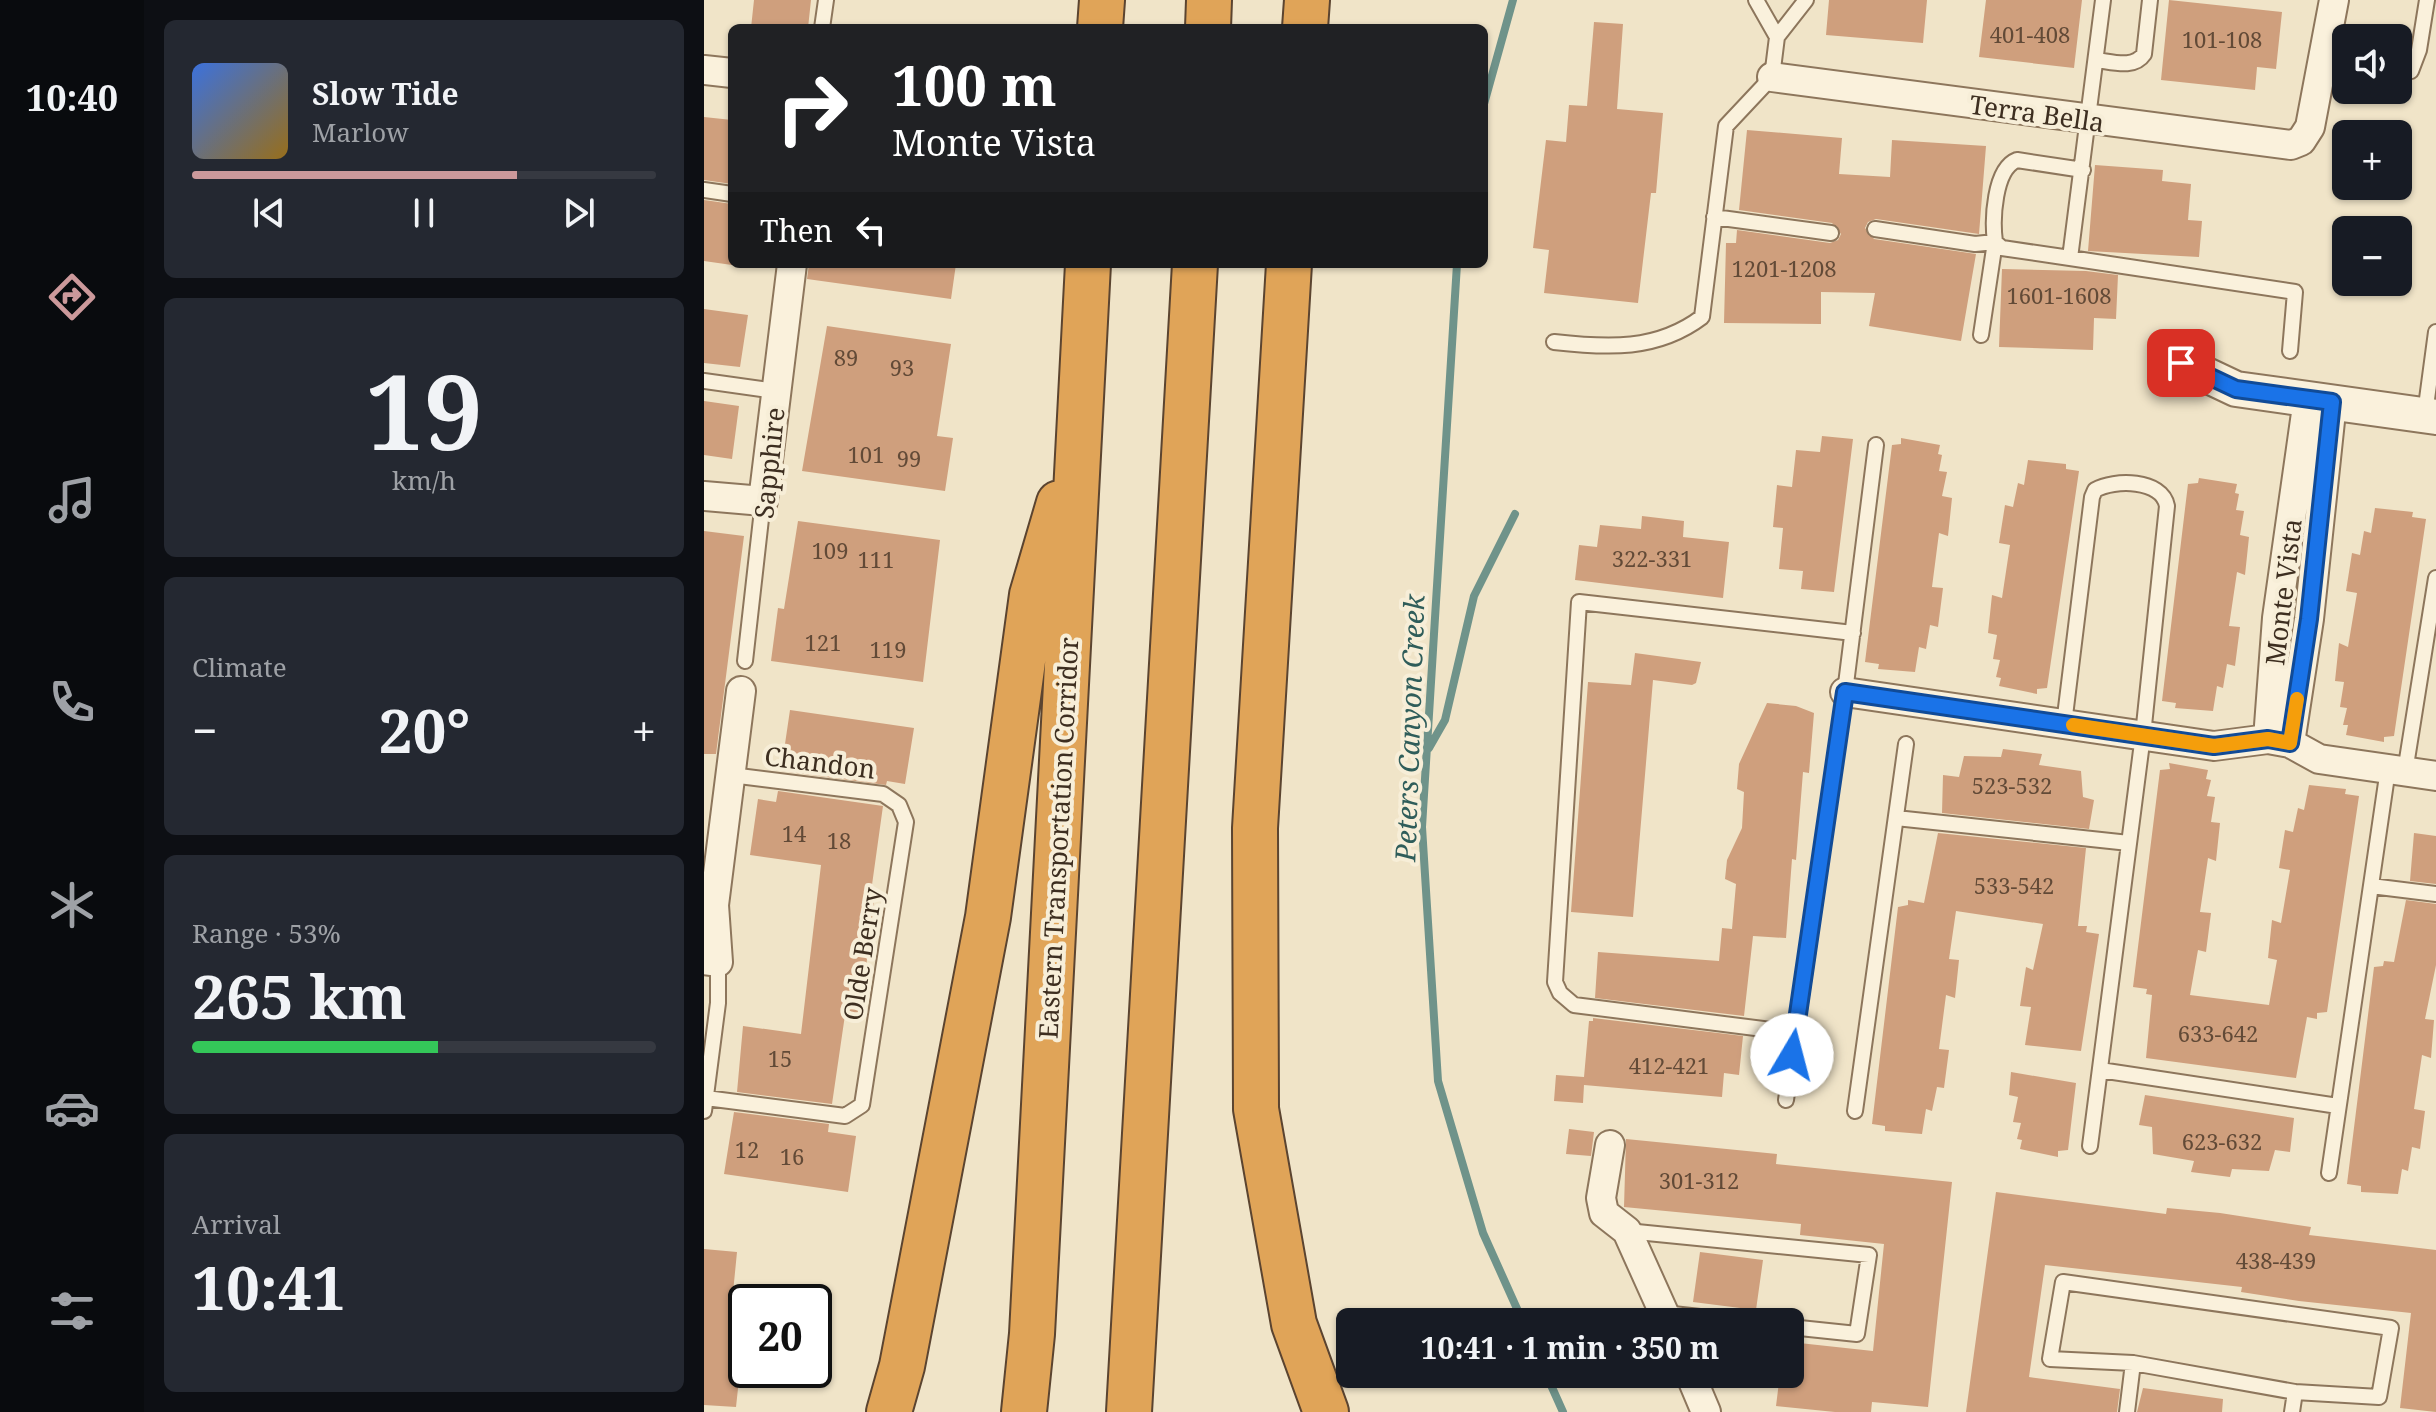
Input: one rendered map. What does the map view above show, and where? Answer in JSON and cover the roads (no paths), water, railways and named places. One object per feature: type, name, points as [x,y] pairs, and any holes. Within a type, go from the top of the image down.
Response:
[{"type":"highway","points":[[1100,24],[1102,0]]},
{"type":"highway","points":[[1208,24],[1209,0]]},
{"type":"highway","points":[[1305,24],[1307,0]]},
{"type":"highway","name":"Eastern Transportation Corridor","points":[[1024,1412],[1032,1334],[1088,268]]},
{"type":"highway","points":[[1129,1412],[1195,268]]},
{"type":"highway","points":[[1289,268],[1255,828],[1256,1109],[1294,1324],[1326,1412]]},
{"type":"highway","points":[[889,1412],[902,1366],[988,917],[1032,595],[1080,431]]},
{"type":"street","name":"Terra Bella","points":[[1772,77],[2291,145],[2301,141],[2308,133],[2334,0]]},
{"type":"street","points":[[704,70],[728,73]]},
{"type":"street","name":"Sapphire","points":[[763,501],[791,268]]},
{"type":"street","points":[[2181,363],[2236,389],[2430,416]]},
{"type":"street","name":"Monte Vista","points":[[2279,741],[2309,619],[2320,400]]},
{"type":"street","points":[[704,496],[763,501]]},
{"type":"street","points":[[711,961],[713,841],[731,775],[741,691]]},
{"type":"street","points":[[1845,692],[2214,746],[2279,741],[2319,759],[2436,776]]},
{"type":"street","points":[[1610,1145],[1601,1198],[1604,1213],[1627,1231],[1662,1308]]},
{"type":"street","points":[[1696,1388],[1706,1412]]},
{"type":"lane","points":[[823,24],[826,0]]},
{"type":"lane","points":[[1756,0],[1777,37]]},
{"type":"lane","points":[[1554,342],[1612,348],[1650,342],[1686,329],[1702,317],[1726,126],[1772,77],[1777,37],[1798,15],[1806,0]]},
{"type":"lane","points":[[2070,258],[2103,0]]},
{"type":"lane","points":[[2096,60],[2133,63],[2140,60],[2144,54],[2150,0]]},
{"type":"lane","points":[[2412,68],[2419,50],[2427,0]]},
{"type":"lane","points":[[1981,335],[1995,242],[1993,231],[2002,173],[2007,164],[2017,160],[2083,170]]},
{"type":"lane","points":[[704,190],[728,193]]},
{"type":"lane","points":[[1714,217],[1831,233]]},
{"type":"lane","points":[[1875,229],[1975,244],[1995,242],[2002,248],[2295,292],[2290,351]]},
{"type":"lane","points":[[2430,416],[2436,332]]},
{"type":"lane","points":[[704,381],[776,391]]},
{"type":"lane","points":[[1786,1100],[1845,692],[1876,445]]},
{"type":"lane","points":[[2064,724],[2092,497],[2095,490],[2113,483],[2154,487],[2162,492],[2167,506],[2143,735],[2090,1146]]},
{"type":"lane","name":"Sapphire","points":[[745,661],[763,501]]},
{"type":"lane","points":[[2329,1173],[2371,886],[2436,578]]},
{"type":"lane","points":[[1795,1033],[1574,1005],[1560,993],[1555,982],[1579,602],[1853,633]]},
{"type":"lane","points":[[1855,1111],[1906,744]]},
{"type":"lane","name":"Chandon","points":[[731,775],[883,794],[899,805]]},
{"type":"lane","name":"Olde Berry","points":[[705,1104],[845,1116],[858,1110],[864,1098],[906,822],[899,805]]},
{"type":"lane","points":[[1896,818],[2129,843]]},
{"type":"lane","points":[[2371,886],[2436,894]]},
{"type":"lane","points":[[705,1104],[718,1003],[711,961]]},
{"type":"lane","points":[[2100,1070],[2338,1106]]},
{"type":"lane","points":[[1627,1231],[1869,1255],[1857,1334],[1804,1328]]},
{"type":"lane","points":[[2063,1282],[2391,1328],[2379,1397],[2295,1392],[2133,1363],[2050,1359],[2063,1282]]},
{"type":"lane","points":[[2127,1412],[2133,1363]]},
{"type":"lane","points":[[2292,1412],[2295,1392]]},
{"type":"waterway","name":"Peters Canyon Creek","points":[[1488,90],[1513,0]]},
{"type":"waterway","name":"Peters Canyon Creek","points":[[1457,268],[1422,827],[1438,1081],[1483,1233],[1517,1308]]},
{"type":"waterway","points":[[1429,748],[1445,720],[1474,596],[1515,514]]},
{"type":"waterway","name":"Peters Canyon Creek","points":[[1552,1388],[1563,1412]]}]
